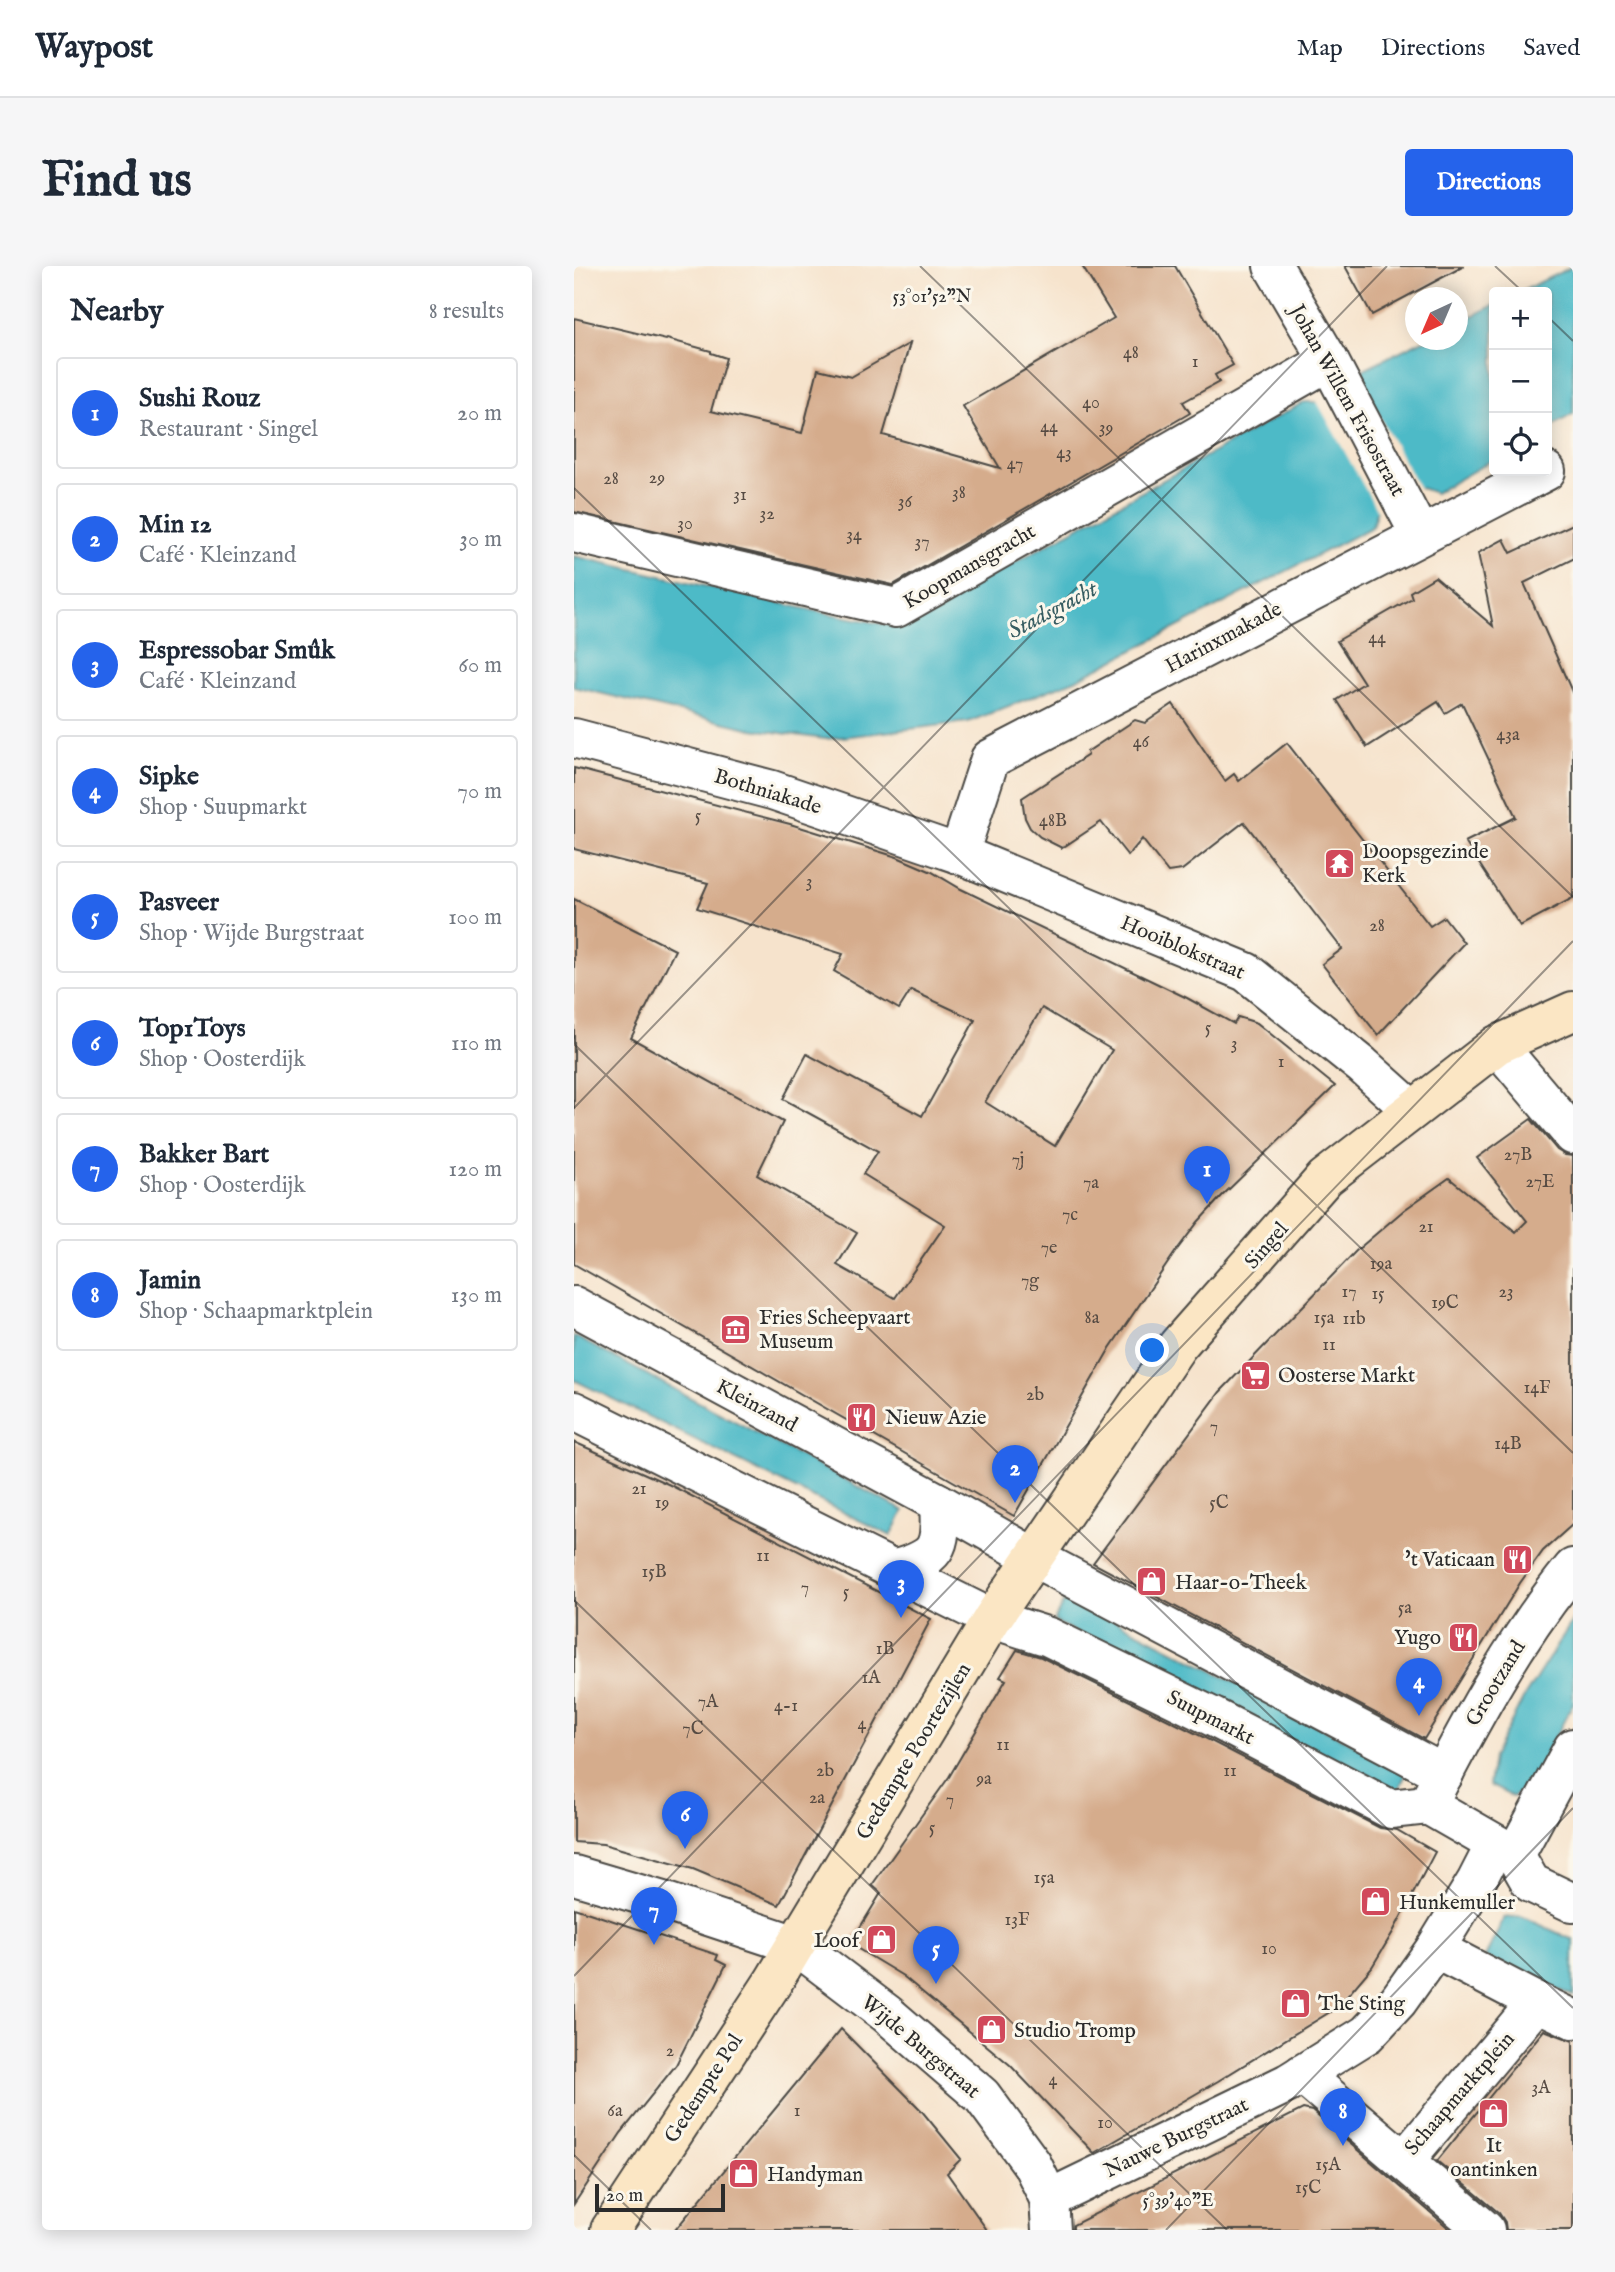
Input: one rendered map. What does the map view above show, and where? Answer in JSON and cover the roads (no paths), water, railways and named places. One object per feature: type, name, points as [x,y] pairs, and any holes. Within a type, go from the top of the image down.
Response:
[{"type":"main road","name":"Singel","points":[[1035,1558],[1178,1345],[1325,1178],[1497,1045],[1573,1011]]},
{"type":"main road","name":"Gedempte Poortezijlen","points":[[796,1945],[992,1619],[1035,1558]]},
{"type":"main road","name":"Gedempte Pol","points":[[610,2230],[796,1945]]},
{"type":"street","name":"Johan Willem Frisostraat","points":[[1273,266],[1334,371],[1413,521]]},
{"type":"street","name":"Koopmansgracht","points":[[574,533],[896,608],[1334,371]]},
{"type":"street","name":"Harinxmakade","points":[[1552,468],[1573,457]]},
{"type":"street","name":"Harinxmakade","points":[[959,854],[990,759],[1413,521],[1534,476]]},
{"type":"street","name":"Bothniakade","points":[[574,738],[772,790],[959,854]]},
{"type":"street","name":"Hooiblokstraat","points":[[959,854],[1246,972],[1362,1065],[1412,1110]]},
{"type":"street","points":[[1497,1045],[1573,1135]]},
{"type":"street","name":"Kleinzand","points":[[574,1306],[939,1503],[1035,1558]]},
{"type":"street","points":[[574,1411],[992,1619]]},
{"type":"street","points":[[893,1570],[919,1562],[930,1555],[939,1542],[939,1503]]},
{"type":"street","points":[[1035,1558],[1436,1790],[1505,1850],[1531,1884],[1573,1903]]},
{"type":"street","name":"Grootzand","points":[[1436,1790],[1481,1703],[1516,1646],[1573,1568]]},
{"type":"street","name":"Suupmarkt","points":[[992,1619],[1049,1637],[1213,1717],[1390,1810],[1436,1790]]},
{"type":"street","points":[[1302,2074],[1367,2034],[1398,2001],[1435,1949],[1476,1882],[1505,1850],[1573,1748]]},
{"type":"street","name":"Wijde Burgstraat","points":[[574,1875],[796,1945],[887,2014],[982,2096],[1032,2164],[1050,2215]]},
{"type":"street","points":[[1435,1949],[1573,2019]]},
{"type":"street","name":"Schaapmarktplein","points":[[1302,2074],[1404,2161],[1537,2002]]},
{"type":"street","name":"Nauwe Burgstraat","points":[[1050,2215],[1302,2074]]},
{"type":"street","points":[[1404,2161],[1485,2230]]},
{"type":"water","points":[[1573,266],[1573,414],[1552,426],[1552,287],[1530,287]]},
{"type":"water","name":"Stadsgracht","points":[[1489,308],[1489,462],[1435,493],[1421,488],[1376,512],[1372,527],[1075,680],[968,722],[825,739],[752,729],[574,687],[574,556],[815,611],[898,627],[1304,402],[1321,402],[1357,380],[1364,369],[1405,349],[1468,350],[1468,318]]},
{"type":"water","points":[[574,1336],[904,1511],[891,1536],[574,1380]]},
{"type":"water","points":[[1067,1595],[1407,1772],[1396,1795],[1054,1621]]},
{"type":"water","points":[[1573,1620],[1573,1703],[1535,1777],[1513,1797],[1489,1785],[1493,1757],[1523,1699]]},
{"type":"water","points":[[1521,1916],[1573,1940],[1573,1996],[1485,1957],[1504,1918]]},
{"type":"place","name":"Doopsgezinde Kerk","points":[[1339,863]]},
{"type":"place","name":"Sushi Rouz","points":[[1207,1204]]},
{"type":"place","name":"Fries Scheepvaart Museum","points":[[736,1329]]},
{"type":"place","name":"Oosterse Markt","points":[[1255,1375]]},
{"type":"place","name":"Nieuw Azie","points":[[862,1417]]},
{"type":"place","name":"Min 12","points":[[1015,1503]]},
{"type":"place","name":"'t Vaticaan","points":[[1518,1559]]},
{"type":"place","name":"Haar-o-Theek","points":[[1152,1582]]},
{"type":"place","name":"Espressobar Smûk","points":[[901,1618]]},
{"type":"place","name":"Yugo","points":[[1464,1637]]},
{"type":"place","name":"Sipke","points":[[1419,1716]]},
{"type":"place","name":"Top1Toys","points":[[685,1849]]},
{"type":"place","name":"Hunkemuller","points":[[1376,1902]]},
{"type":"place","name":"Loof","points":[[882,1940]]},
{"type":"place","name":"Bakker Bart","points":[[654,1945]]},
{"type":"place","name":"Pasveer","points":[[936,1984]]},
{"type":"place","name":"The Sting","points":[[1295,2003]]},
{"type":"place","name":"Studio Tromp","points":[[991,2030]]},
{"type":"place","name":"It oantinken","points":[[1494,2113]]},
{"type":"place","name":"Jamin","points":[[1343,2146]]},
{"type":"place","name":"Handyman","points":[[744,2174]]}]
